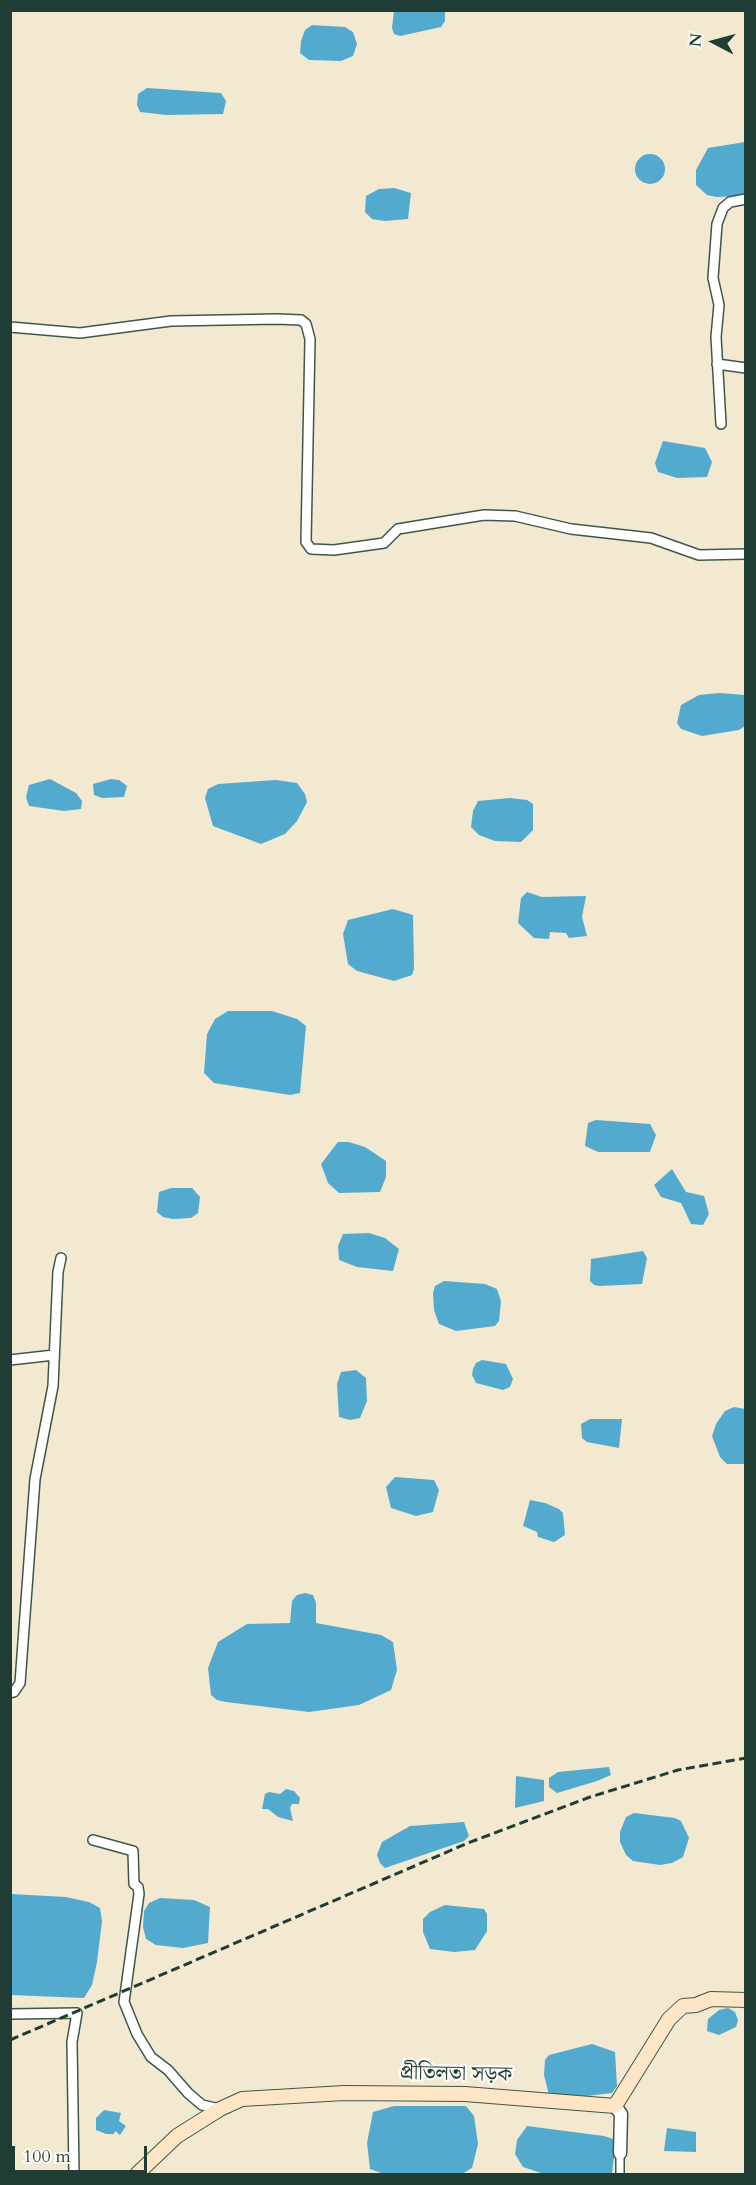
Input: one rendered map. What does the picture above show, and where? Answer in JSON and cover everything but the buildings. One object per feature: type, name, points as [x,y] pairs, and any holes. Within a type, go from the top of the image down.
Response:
[{"type":"main road","points":[[615,2106],[669,2019],[682,2006],[696,2005],[711,1999],[746,2000]]},
{"type":"main road","name":"প্রীতিলতা সড়ক","points":[[137,2175],[177,2136],[220,2109],[242,2099],[344,2093],[509,2096],[615,2106]]},
{"type":"street","points":[[721,424],[717,364],[719,305],[713,278],[717,224],[723,208],[730,202],[746,199]]},
{"type":"street","points":[[10,327],[80,333],[171,321],[301,320],[306,324],[310,339],[306,542],[311,549],[334,550],[384,543],[398,529],[484,515],[515,516],[571,529],[651,538],[699,555],[746,554]]},
{"type":"street","points":[[717,364],[746,368]]},
{"type":"street","points":[[10,1693],[14,1692],[20,1683],[35,1479],[53,1386],[58,1272],[61,1258]]},
{"type":"street","points":[[10,1360],[54,1355]]},
{"type":"street","points":[[93,1840],[133,1851],[134,1884],[138,1887],[138,1907],[124,2002],[137,2034],[151,2057],[168,2070],[188,2093],[202,2105],[220,2109]]},
{"type":"street","points":[[10,2014],[77,2013],[72,2042],[74,2175]]},
{"type":"street","points":[[615,2106],[621,2114],[620,2175]]},
{"type":"water","points":[[394,11],[445,11],[445,21],[441,27],[400,36],[394,34],[392,28]]},
{"type":"water","points":[[312,25],[345,27],[353,32],[357,44],[353,56],[341,61],[309,60],[300,53],[301,41],[305,30]]},
{"type":"water","points":[[147,88],[221,93],[226,101],[223,114],[166,115],[140,112],[137,105],[138,94]]},
{"type":"water","points":[[745,142],[745,196],[707,195],[696,185],[696,170],[708,148]]},
{"type":"water","points":[[650,154],[660,159],[665,169],[660,179],[650,184],[640,179],[635,169],[640,159]]},
{"type":"water","points":[[394,188],[411,193],[408,219],[385,221],[372,219],[365,212],[366,196],[379,189]]},
{"type":"water","points":[[663,441],[705,448],[712,462],[707,477],[677,478],[658,472],[655,463]]},
{"type":"water","points":[[719,693],[745,695],[745,726],[739,730],[702,736],[681,729],[677,723],[681,705],[699,695]]},
{"type":"water","points":[[50,779],[76,793],[82,801],[81,809],[64,811],[29,806],[26,797],[29,785]]},
{"type":"water","points":[[111,779],[119,780],[127,786],[124,797],[102,798],[94,795],[93,784]]},
{"type":"water","points":[[276,780],[297,783],[305,794],[307,802],[297,821],[285,834],[261,844],[213,826],[205,798],[208,789],[218,784]]},
{"type":"water","points":[[510,798],[527,800],[533,804],[533,830],[521,842],[495,841],[479,835],[471,827],[473,811],[478,801]]},
{"type":"water","points":[[527,892],[542,897],[586,896],[582,917],[587,936],[569,938],[566,933],[550,932],[549,939],[534,938],[518,923],[521,898]]},
{"type":"water","points":[[393,909],[413,915],[414,969],[412,975],[394,981],[357,971],[348,964],[343,934],[348,920]]},
{"type":"water","points":[[228,1011],[272,1011],[297,1019],[306,1026],[300,1093],[290,1095],[214,1083],[204,1073],[207,1034],[215,1019]]},
{"type":"water","points":[[596,1120],[650,1124],[656,1135],[650,1152],[598,1152],[585,1146],[588,1123]]},
{"type":"water","points":[[338,1142],[349,1142],[365,1147],[386,1161],[386,1177],[380,1192],[339,1193],[328,1183],[321,1164]]},
{"type":"water","points":[[672,1169],[686,1192],[704,1196],[709,1214],[703,1225],[691,1224],[681,1203],[661,1197],[654,1185]]},
{"type":"water","points":[[171,1188],[192,1188],[200,1197],[198,1213],[191,1218],[173,1219],[163,1217],[157,1212],[159,1192]]},
{"type":"water","points":[[369,1233],[385,1238],[399,1249],[393,1271],[357,1267],[339,1260],[338,1246],[343,1234]]},
{"type":"water","points":[[643,1251],[647,1258],[642,1284],[600,1286],[590,1281],[591,1259]]},
{"type":"water","points":[[444,1281],[485,1284],[497,1289],[501,1301],[499,1321],[495,1326],[456,1331],[439,1324],[434,1310],[433,1293],[435,1286]]},
{"type":"water","points":[[482,1360],[506,1364],[513,1379],[510,1387],[503,1390],[476,1383],[472,1375],[473,1369],[476,1363]]},
{"type":"water","points":[[356,1370],[366,1378],[367,1401],[360,1418],[350,1420],[339,1417],[337,1384],[341,1372]]},
{"type":"water","points":[[734,1407],[745,1409],[745,1464],[727,1464],[720,1457],[712,1436],[716,1424],[725,1411]]},
{"type":"water","points":[[590,1419],[622,1419],[619,1448],[587,1442],[582,1438],[581,1424]]},
{"type":"water","points":[[395,1477],[434,1480],[439,1490],[433,1512],[416,1516],[391,1508],[386,1487]]},
{"type":"water","points":[[530,1500],[545,1503],[563,1513],[565,1535],[554,1542],[538,1537],[537,1532],[523,1526]]},
{"type":"water","points":[[305,1593],[313,1595],[316,1603],[316,1623],[381,1635],[393,1642],[397,1670],[391,1690],[359,1705],[309,1712],[226,1702],[217,1700],[211,1695],[208,1668],[218,1642],[247,1624],[290,1623],[292,1601],[297,1595]]},
{"type":"water","points":[[609,1767],[611,1775],[597,1781],[557,1793],[549,1787],[549,1778],[558,1772]]},
{"type":"water","points":[[516,1776],[544,1780],[544,1801],[515,1808]]},
{"type":"water","points":[[286,1789],[294,1791],[300,1798],[299,1804],[292,1804],[290,1808],[293,1821],[278,1817],[268,1809],[262,1809],[265,1794],[269,1792],[280,1794]]},
{"type":"water","points":[[634,1813],[675,1818],[681,1821],[689,1838],[683,1857],[672,1863],[660,1865],[633,1861],[626,1855],[620,1842],[620,1832],[626,1817]]},
{"type":"water","points":[[464,1822],[469,1836],[464,1841],[385,1868],[380,1863],[377,1855],[382,1842],[410,1826]]},
{"type":"water","points":[[11,1894],[66,1897],[89,1902],[100,1908],[102,1921],[97,1962],[92,1985],[84,1998],[11,1995]]},
{"type":"water","points":[[160,1898],[194,1900],[210,1907],[208,1943],[183,1948],[156,1945],[146,1939],[143,1927],[144,1911],[149,1903]]},
{"type":"water","points":[[445,1905],[484,1909],[487,1914],[487,1931],[475,1950],[454,1952],[430,1949],[423,1932],[423,1919],[430,1912]]},
{"type":"water","points":[[728,2008],[735,2012],[738,2020],[736,2027],[719,2035],[707,2031],[708,2019],[719,2010]]},
{"type":"water","points":[[592,2044],[615,2052],[617,2086],[612,2093],[587,2096],[549,2095],[544,2075],[545,2060],[549,2055]]},
{"type":"water","points":[[394,2106],[466,2106],[474,2116],[478,2144],[472,2168],[462,2174],[384,2174],[370,2169],[367,2143],[373,2112]]},
{"type":"water","points":[[104,2110],[121,2113],[119,2121],[126,2126],[120,2135],[115,2131],[114,2134],[106,2134],[96,2130],[96,2118]]},
{"type":"water","points":[[527,2126],[604,2136],[616,2140],[612,2174],[544,2174],[523,2167],[515,2154],[517,2140]]},
{"type":"water","points":[[667,2128],[696,2132],[696,2152],[664,2151]]},
{"type":"railway","points":[[10,2040],[468,1843],[590,1797],[678,1770],[746,1758]]}]
